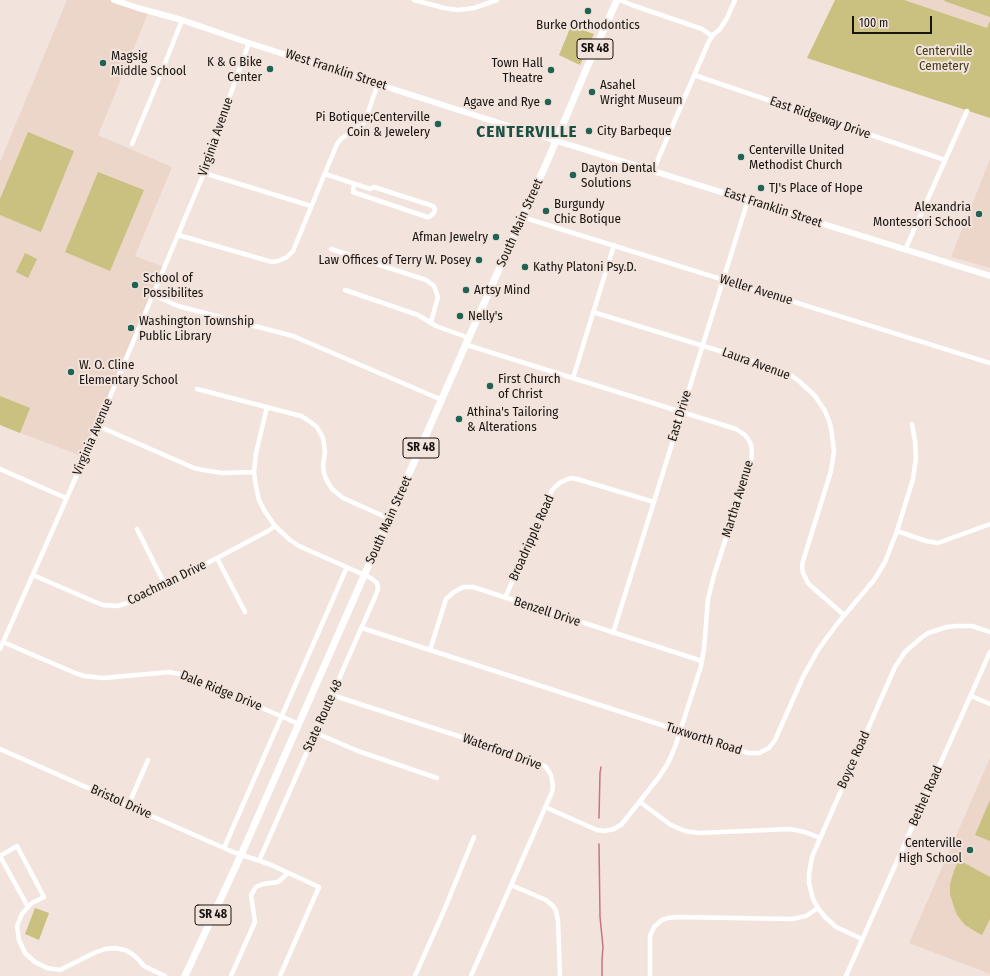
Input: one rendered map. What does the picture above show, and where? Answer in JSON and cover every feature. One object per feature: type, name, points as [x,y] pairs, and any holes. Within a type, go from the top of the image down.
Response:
[{"type":"main road","name":"West Franklin Street","points":[[118,0],[557,140]]},
{"type":"main road","name":"SR 48","points":[[557,140],[588,65],[619,0]]},
{"type":"main road","name":"East Franklin Street","points":[[557,140],[990,276]]},
{"type":"main road","name":"South Main Street","points":[[242,855],[522,216],[557,140]]},
{"type":"main road","name":"SR 48","points":[[185,976],[242,855]]},
{"type":"street","points":[[414,0],[458,10],[474,8],[497,0]]},
{"type":"street","points":[[619,0],[702,29],[712,36]]},
{"type":"street","points":[[653,171],[709,41],[720,29],[727,18],[735,0]]},
{"type":"street","points":[[132,144],[182,20]]},
{"type":"street","name":"Virginia Avenue","points":[[0,649],[98,426],[204,173],[249,43]]},
{"type":"street","name":"East Ridgeway Drive","points":[[694,75],[945,160]]},
{"type":"street","points":[[178,234],[272,262],[283,260],[291,254],[338,144],[341,139],[364,123],[378,84]]},
{"type":"street","points":[[905,250],[967,111]]},
{"type":"street","points":[[204,173],[312,206]]},
{"type":"street","points":[[325,174],[370,189],[374,187],[433,206],[435,209],[434,213],[427,217],[354,192],[354,184]]},
{"type":"street","name":"East Drive","points":[[612,632],[748,200]]},
{"type":"street","name":"Weller Avenue","points":[[522,216],[990,363]]},
{"type":"street","points":[[573,378],[614,245]]},
{"type":"street","points":[[331,249],[426,280],[434,286],[438,297],[430,322]]},
{"type":"street","name":"Martha Avenue","points":[[345,290],[418,314],[436,326],[468,341],[573,378],[736,429],[740,431],[751,445],[751,461],[708,599],[702,661],[698,677],[676,747],[668,763],[659,777],[622,824],[619,827],[609,831],[597,830],[545,807]]},
{"type":"street","points":[[153,295],[178,306],[302,339],[442,400]]},
{"type":"street","name":"Laura Avenue","points":[[594,312],[775,368],[792,376],[808,388],[818,399],[832,428],[834,442],[832,471],[802,567],[804,578],[808,583],[844,615]]},
{"type":"street","points":[[197,389],[301,416],[312,423],[323,438],[325,452],[323,465],[324,473],[332,489],[343,498],[390,519]]},
{"type":"street","points":[[267,407],[256,453],[254,472],[259,500],[264,510],[275,526],[299,546],[365,575]]},
{"type":"street","name":"Tuxworth Road","points":[[362,628],[748,753],[759,753],[766,750],[775,740],[811,662],[825,639],[874,580],[890,551],[913,479],[915,468],[915,441],[912,424]]},
{"type":"street","points":[[98,426],[198,469],[213,472],[254,472]]},
{"type":"street","points":[[0,469],[66,498]]},
{"type":"street","name":"Broadripple Road","points":[[505,598],[552,490],[561,482],[571,478],[577,479],[654,502]]},
{"type":"street","points":[[897,532],[926,541],[938,542],[990,524]]},
{"type":"street","name":"Coachman Drive","points":[[33,575],[103,605],[109,606],[124,604],[134,601],[268,532],[275,526]]},
{"type":"street","points":[[136,529],[165,584]]},
{"type":"street","points":[[217,558],[245,612]]},
{"type":"street","name":"South Main Street","points":[[224,848],[347,567]]},
{"type":"street","name":"State Route 48","points":[[259,861],[378,589],[377,583],[365,575]]},
{"type":"street","name":"Benzell Drive","points":[[430,650],[449,596],[463,588],[473,588],[702,661]]},
{"type":"street","name":"Boyce Road","points":[[862,939],[836,927],[818,908],[810,890],[809,874],[812,857],[895,668],[905,652],[921,638],[948,627],[972,626],[990,632]]},
{"type":"street","name":"Dale Ridge Drive","points":[[3,642],[84,676],[108,677],[161,672],[180,673],[299,724]]},
{"type":"street","name":"Bethel Road","points":[[846,976],[990,652]]},
{"type":"street","name":"Waterford Drive","points":[[332,695],[541,763],[549,771],[552,780],[552,792],[471,976]]},
{"type":"street","points":[[971,696],[990,704]]},
{"type":"street","points":[[316,733],[358,751],[438,778]]},
{"type":"street","name":"Bristol Drive","points":[[0,749],[224,848],[259,861],[319,887],[280,976]]},
{"type":"street","points":[[128,806],[148,760]]},
{"type":"street","points":[[640,802],[671,825],[685,831],[698,833],[790,829],[805,832],[820,838]]},
{"type":"street","points":[[415,976],[443,913],[474,836]]},
{"type":"street","points":[[28,907],[0,856],[17,846],[44,897],[32,903],[28,907],[22,914],[17,926],[19,940],[25,953],[35,962],[47,968],[60,970],[94,953],[105,949],[115,948],[125,950],[137,958],[144,966],[165,976]]},
{"type":"street","points":[[231,976],[255,922],[251,895],[256,887],[263,884],[278,882],[288,873]]},
{"type":"street","points":[[511,885],[546,900],[554,907],[558,920],[560,976]]},
{"type":"street","points":[[650,976],[650,936],[654,927],[662,920],[677,917],[792,919],[806,916],[818,908]]},
{"type":"shaded area","points":[[67,0],[114,0],[149,11],[98,135],[172,167],[135,256],[164,267],[84,457],[0,425],[0,162]]},
{"type":"shaded area","points":[[902,0],[990,0],[990,29]]},
{"type":"shaded area","name":"Alexandria Montessori School","points":[[990,159],[990,268],[951,257]]},
{"type":"shaded area","name":"Centerville High School","points":[[990,758],[990,974],[909,943]]},
{"type":"green space","name":"Centerville Cemetery","points":[[835,0],[904,0],[987,28],[990,21],[990,118],[807,58]]},
{"type":"green space","points":[[990,0],[990,17],[944,1]]},
{"type":"green space","points":[[571,26],[594,34],[580,65],[559,55]]},
{"type":"green space","points":[[28,132],[74,151],[41,232],[0,215],[0,199]]},
{"type":"green space","points":[[98,172],[144,190],[110,271],[65,252]]},
{"type":"green space","points":[[25,253],[37,259],[28,278],[16,272]]},
{"type":"green space","points":[[0,396],[30,408],[20,433],[0,425]]},
{"type":"green space","points":[[990,800],[990,841],[975,835]]},
{"type":"green space","points":[[959,860],[990,877],[990,919],[982,935],[965,925],[957,915],[953,904],[950,894],[950,884]]},
{"type":"green space","points":[[35,908],[49,913],[39,940],[25,934]]},
{"type":"waterway","points":[[599,818],[601,767]]},
{"type":"waterway","points":[[599,844],[600,917],[603,947],[602,976]]},
{"type":"place","name":"Burke Orthodontics","points":[[588,11]]},
{"type":"place","name":"Magsig Middle School","points":[[103,63]]},
{"type":"place","name":"K & G Bike Center","points":[[270,69]]},
{"type":"place","name":"Town Hall Theatre","points":[[551,70]]},
{"type":"place","name":"Asahel Wright Museum","points":[[592,92]]},
{"type":"place","name":"Agave and Rye","points":[[548,102]]},
{"type":"place","name":"Pi Botique;Centerville Coin & Jewelery","points":[[438,124]]},
{"type":"place","name":"City Barbeque","points":[[589,131]]},
{"type":"place","name":"Centerville United Methodist Church","points":[[741,157]]},
{"type":"place","name":"Dayton Dental Solutions","points":[[573,175]]},
{"type":"place","name":"TJ's Place of Hope","points":[[761,188]]},
{"type":"place","name":"Burgundy Chic Botique","points":[[546,211]]},
{"type":"place","name":"Alexandria Montessori School","points":[[979,214]]},
{"type":"place","name":"Afman Jewelry","points":[[496,237]]},
{"type":"place","name":"Law Offices of Terry W. Posey","points":[[479,260]]},
{"type":"place","name":"Kathy Platoni Psy.D.","points":[[525,267]]},
{"type":"place","name":"School of Possibilites","points":[[135,285]]},
{"type":"place","name":"Artsy Mind","points":[[466,290]]},
{"type":"place","name":"Nelly's","points":[[460,316]]},
{"type":"place","name":"Washington Township Public Library","points":[[131,328]]},
{"type":"place","name":"W. O. Cline Elementary School","points":[[71,372]]},
{"type":"place","name":"First Church of Christ","points":[[490,386]]},
{"type":"place","name":"Athina's Tailoring & Alterations","points":[[459,419]]},
{"type":"place","name":"Centerville High School","points":[[970,850]]},
{"type":"district","name":"CENTERVILLE","points":[[527,132]]}]
